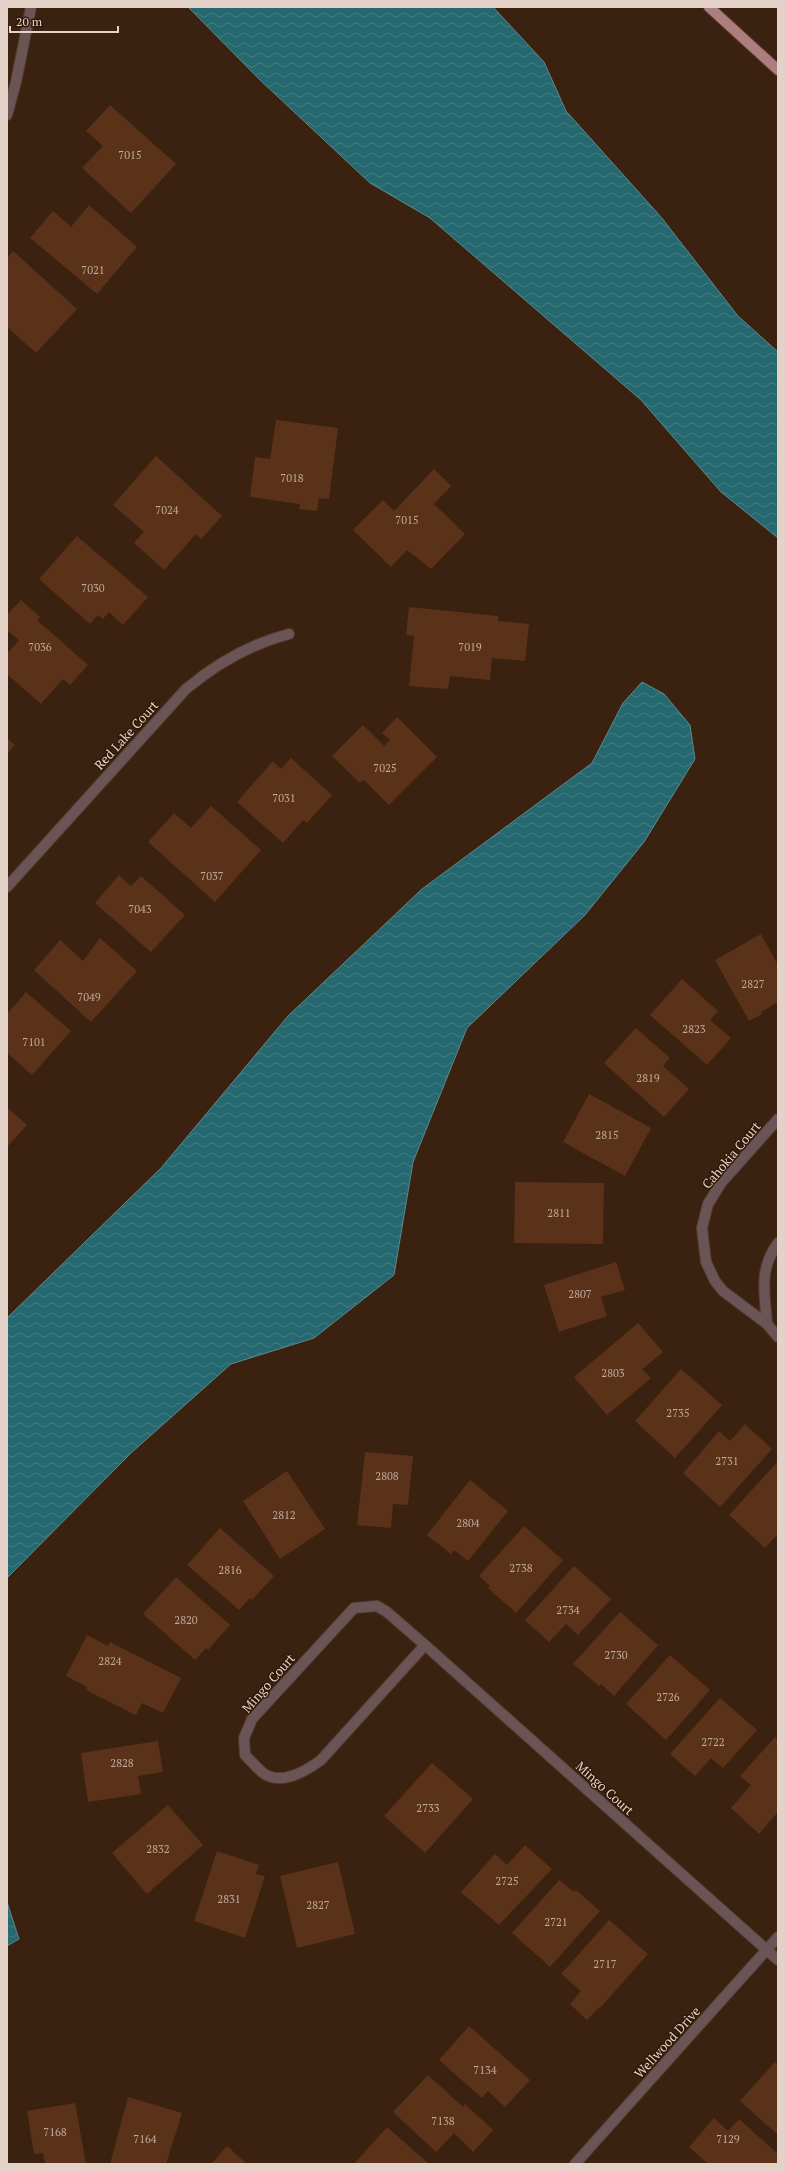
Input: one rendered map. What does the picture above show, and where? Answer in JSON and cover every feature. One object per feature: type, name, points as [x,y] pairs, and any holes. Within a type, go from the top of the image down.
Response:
[{"type":"main road","points":[[709,7],[778,70]]},
{"type":"street","points":[[7,114],[16,82],[31,7]]},
{"type":"street","name":"Red Lake Court","points":[[7,887],[186,689],[207,672],[240,652],[270,639],[289,634]]},
{"type":"street","name":"Cahokia Court","points":[[778,1119],[721,1183],[708,1204],[702,1228],[706,1262],[715,1281],[723,1291],[767,1324],[778,1337]]},
{"type":"street","points":[[767,1324],[763,1295],[764,1274],[772,1252],[778,1243]]},
{"type":"street","name":"Mingo Court","points":[[425,1645],[320,1760],[302,1773],[283,1778],[264,1774],[245,1755],[244,1738],[252,1719],[354,1608],[377,1606],[387,1612],[425,1645],[778,1960]]},
{"type":"street","name":"Wellwood Drive","points":[[574,2164],[778,1937]]},
{"type":"water","points":[[188,7],[493,7],[544,62],[566,111],[661,217],[738,316],[778,352],[778,538],[721,492],[641,400],[430,218],[370,183],[260,80]]},
{"type":"water","points":[[642,682],[664,694],[690,725],[695,759],[644,842],[585,915],[467,1028],[413,1162],[394,1275],[314,1338],[231,1364],[131,1453],[7,1578],[7,1318],[161,1168],[288,1016],[422,889],[592,763],[623,703]]},
{"type":"water","points":[[7,1902],[19,1939],[7,1946]]},
{"type":"building","points":[[110,105],[176,164],[131,213],[82,168],[103,146],[86,131]]},
{"type":"building","points":[[89,205],[137,247],[97,294],[30,238],[53,211],[71,227]]},
{"type":"building","points":[[13,251],[77,309],[36,353],[7,327],[7,258]]},
{"type":"building","points":[[276,420],[338,428],[329,499],[319,498],[317,511],[299,509],[300,504],[250,497],[255,457],[270,459]]},
{"type":"building","points":[[156,456],[222,516],[201,539],[196,534],[164,570],[134,543],[144,532],[113,505]]},
{"type":"building","points":[[434,469],[451,486],[434,504],[465,534],[431,569],[407,550],[391,567],[353,530],[383,500],[394,511]]},
{"type":"building","points":[[77,536],[148,597],[123,625],[109,612],[103,619],[98,615],[90,624],[39,579]]},
{"type":"building","points":[[21,600],[40,617],[37,620],[88,665],[70,685],[63,679],[41,704],[7,674],[7,654],[19,640],[7,630],[7,615]]},
{"type":"building","points":[[409,607],[498,616],[498,621],[529,624],[525,661],[492,658],[490,680],[450,676],[448,689],[409,686],[414,636],[406,635]]},
{"type":"building","points":[[397,717],[437,757],[389,805],[364,780],[360,783],[332,756],[363,725],[384,746],[390,740],[382,733]]},
{"type":"building","points":[[7,738],[15,745],[7,754]]},
{"type":"building","points":[[291,758],[332,795],[307,823],[303,820],[283,843],[237,802],[273,761],[281,769]]},
{"type":"building","points":[[211,806],[261,850],[215,902],[148,842],[174,813],[191,828]]},
{"type":"building","points":[[119,875],[131,886],[141,876],[185,915],[151,952],[95,903]]},
{"type":"building","points":[[761,934],[778,965],[778,1002],[761,1012],[762,1014],[749,1021],[715,960]]},
{"type":"building","points":[[100,938],[137,971],[91,1022],[34,970],[60,940],[83,961]]},
{"type":"building","points":[[682,979],[718,1011],[710,1020],[731,1038],[707,1065],[650,1015]]},
{"type":"building","points":[[26,992],[71,1031],[32,1075],[7,1053],[7,1014]]},
{"type":"building","points":[[636,1028],[670,1058],[663,1066],[689,1089],[664,1117],[604,1063]]},
{"type":"building","points":[[589,1094],[651,1128],[625,1176],[563,1142]]},
{"type":"building","points":[[7,1107],[27,1125],[7,1147]]},
{"type":"building","points":[[515,1182],[604,1183],[603,1244],[514,1243]]},
{"type":"building","points":[[616,1262],[625,1290],[601,1297],[607,1316],[559,1332],[544,1285]]},
{"type":"building","points":[[638,1323],[663,1352],[642,1369],[651,1378],[607,1415],[574,1377]]},
{"type":"building","points":[[681,1369],[722,1405],[675,1458],[635,1421]]},
{"type":"building","points":[[745,1424],[772,1449],[720,1507],[683,1473],[719,1431],[730,1441]]},
{"type":"building","points":[[365,1452],[413,1456],[408,1505],[393,1504],[391,1528],[357,1525]]},
{"type":"building","points":[[778,1461],[778,1534],[765,1548],[729,1515]]},
{"type":"building","points":[[287,1471],[325,1529],[280,1559],[243,1501]]},
{"type":"building","points":[[470,1480],[508,1511],[468,1561],[454,1550],[451,1554],[427,1535]]},
{"type":"building","points":[[524,1526],[563,1560],[516,1613],[488,1588],[490,1586],[479,1576]]},
{"type":"building","points":[[220,1528],[274,1576],[252,1600],[250,1598],[239,1610],[187,1565]]},
{"type":"building","points":[[574,1566],[611,1599],[578,1635],[566,1624],[549,1642],[525,1620]]},
{"type":"building","points":[[176,1577],[230,1625],[208,1650],[206,1648],[195,1660],[143,1614]]},
{"type":"building","points":[[620,1612],[658,1645],[614,1696],[601,1684],[599,1686],[573,1664]]},
{"type":"building","points":[[87,1635],[108,1646],[110,1642],[181,1678],[163,1713],[142,1703],[136,1715],[86,1690],[87,1687],[66,1676]]},
{"type":"building","points":[[670,1655],[710,1690],[666,1740],[626,1704]]},
{"type":"building","points":[[720,1698],[757,1730],[723,1768],[711,1758],[695,1776],[670,1754]]},
{"type":"building","points":[[775,1737],[778,1740],[778,1812],[759,1834],[731,1808],[751,1785],[740,1776]]},
{"type":"building","points":[[158,1741],[163,1772],[138,1776],[141,1794],[88,1802],[81,1753]]},
{"type":"building","points":[[432,1763],[473,1799],[425,1853],[384,1816]]},
{"type":"building","points":[[168,1805],[203,1845],[147,1894],[112,1853]]},
{"type":"building","points":[[525,1845],[552,1869],[499,1925],[461,1892],[495,1854],[507,1865]]},
{"type":"building","points":[[217,1851],[259,1865],[256,1874],[265,1876],[245,1938],[194,1921]]},
{"type":"building","points":[[338,1862],[355,1934],[297,1948],[280,1876]]},
{"type":"building","points":[[559,1880],[574,1892],[576,1890],[600,1911],[550,1967],[512,1933]]},
{"type":"building","points":[[609,1920],[648,1954],[600,2008],[599,2007],[587,2020],[570,2004],[581,1991],[561,1974]]},
{"type":"building","points":[[469,2026],[530,2080],[505,2107],[488,2091],[482,2098],[439,2060]]},
{"type":"building","points":[[775,2062],[778,2065],[778,2135],[740,2101]]},
{"type":"building","points":[[428,2075],[463,2107],[465,2104],[493,2130],[473,2152],[454,2133],[436,2152],[393,2112]]},
{"type":"building","points":[[128,2097],[182,2113],[166,2164],[110,2164]]},
{"type":"building","points":[[75,2103],[86,2164],[45,2164],[43,2153],[34,2154],[27,2111]]},
{"type":"building","points":[[714,2118],[728,2131],[739,2119],[778,2154],[778,2164],[708,2164],[689,2147]]},
{"type":"building","points":[[387,2127],[429,2164],[355,2163]]},
{"type":"building","points":[[227,2146],[247,2164],[211,2164]]}]
